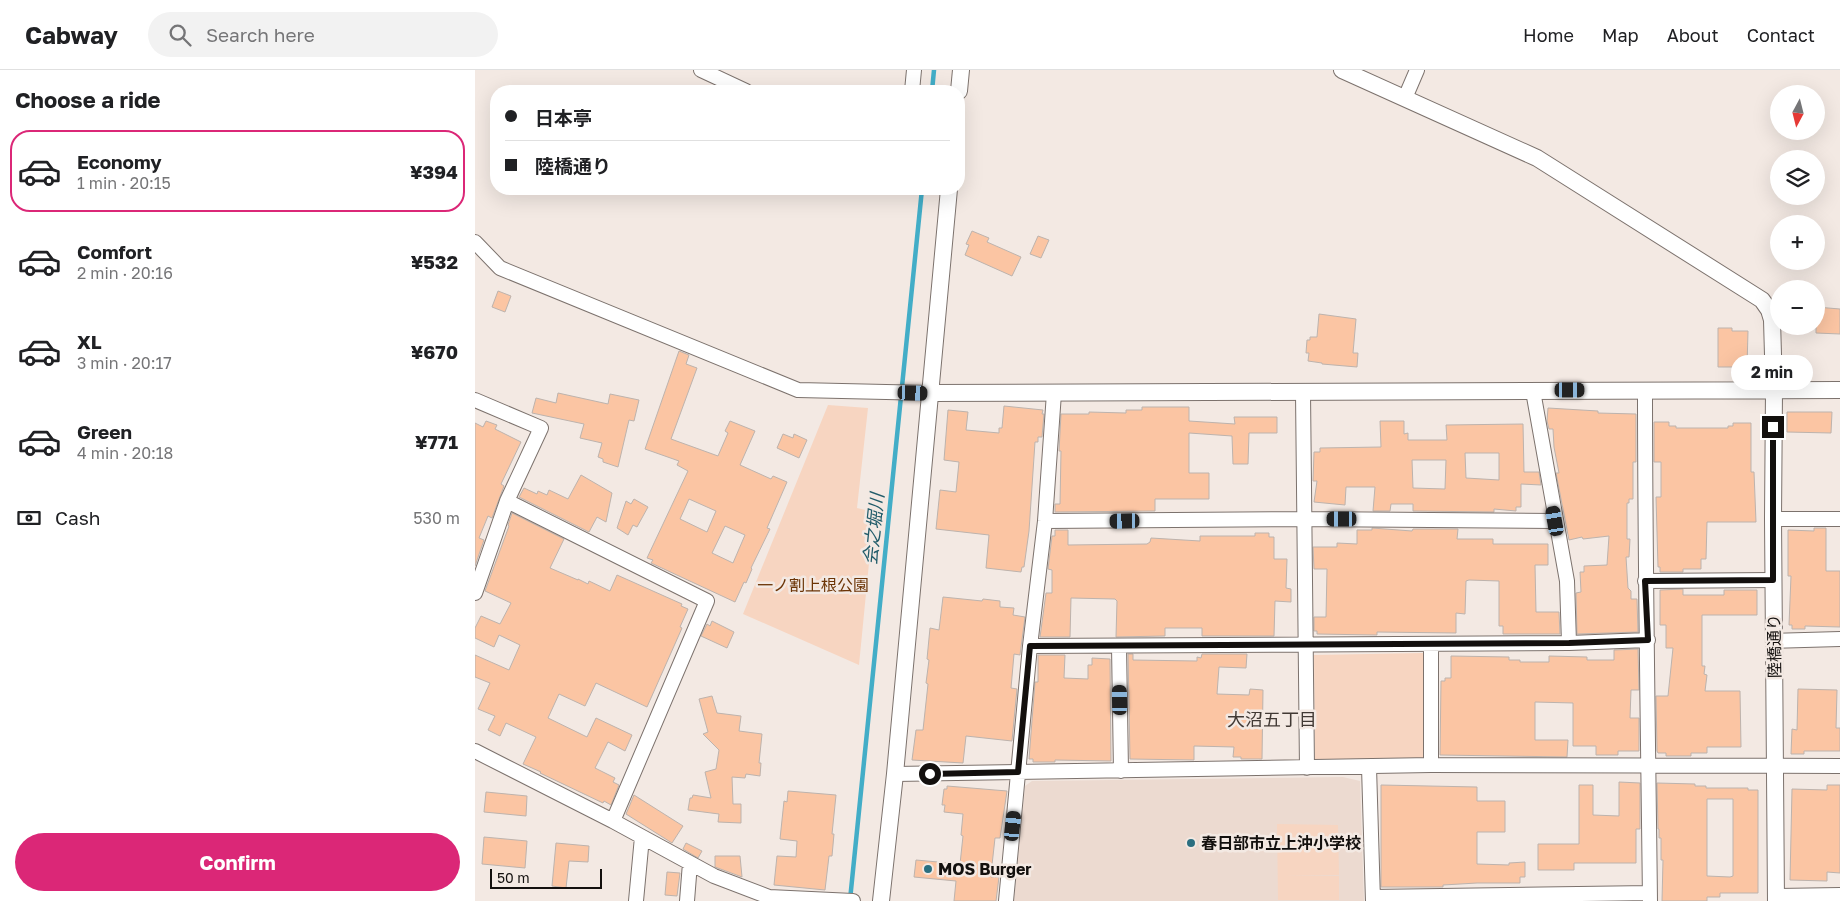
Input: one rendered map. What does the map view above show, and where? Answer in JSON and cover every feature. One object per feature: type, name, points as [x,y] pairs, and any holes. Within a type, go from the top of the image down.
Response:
[{"type":"street","points":[[701,70],[733,85]]},
{"type":"street","points":[[913,85],[915,70]]},
{"type":"street","points":[[960,85],[961,70]]},
{"type":"street","name":"陸橋通り","points":[[1342,70],[1537,158],[1762,300],[1769,310],[1772,320],[1774,390],[1773,640],[1776,898]]},
{"type":"street","points":[[1405,98],[1417,70]]},
{"type":"street","points":[[881,901],[895,774],[948,195]]},
{"type":"street","points":[[475,242],[500,268],[797,390],[913,393],[1303,393],[1840,390]]},
{"type":"street","points":[[1369,767],[1373,899],[1650,897],[1648,640],[1645,581],[1645,390]]},
{"type":"street","points":[[1533,391],[1567,581],[1569,643]]},
{"type":"street","points":[[1006,901],[1030,646],[1045,522],[1054,393]]},
{"type":"street","points":[[1303,393],[1307,768]]},
{"type":"street","points":[[475,400],[541,428],[507,501],[475,593]]},
{"type":"street","points":[[507,501],[707,601],[613,821]]},
{"type":"street","points":[[1773,519],[1840,518]]},
{"type":"street","points":[[1045,522],[1304,519],[1555,521]]},
{"type":"street","points":[[1645,581],[1773,580]]},
{"type":"street","points":[[1773,640],[1840,639]]},
{"type":"street","points":[[1030,646],[1569,643],[1648,640]]},
{"type":"street","points":[[1431,644],[1431,765]]},
{"type":"street","points":[[1119,646],[1121,771]]},
{"type":"street","points":[[475,751],[613,821],[748,895],[769,898],[853,901]]},
{"type":"street","points":[[895,774],[1431,765],[1840,766]]},
{"type":"street","points":[[636,901],[642,837]]},
{"type":"street","points":[[687,901],[690,863]]},
{"type":"street","points":[[1776,898],[1840,895]]},
{"type":"shaded area","name":"春日部市立上沖小学校","points":[[1343,777],[1360,781],[1364,901],[1014,901],[1025,786],[1032,781]]},
{"type":"green space","name":"一ノ割上根公園","points":[[828,405],[868,408],[857,508],[874,512],[859,665],[743,614]]},
{"type":"green space","points":[[1423,653],[1425,760],[1315,760],[1314,655]]},
{"type":"green space","points":[[1277,824],[1338,825],[1339,875],[1284,875],[1339,876],[1339,900],[1278,900]]},
{"type":"building","points":[[972,231],[989,238],[987,242],[1021,257],[1012,276],[965,255],[969,245],[966,244]]},
{"type":"building","points":[[1038,236],[1049,240],[1041,258],[1030,254]]},
{"type":"building","points":[[498,291],[511,296],[505,312],[492,307]]},
{"type":"building","points":[[1825,308],[1840,309],[1840,334],[1825,333]]},
{"type":"building","points":[[1319,314],[1356,319],[1353,353],[1358,353],[1357,367],[1308,361],[1309,353],[1306,353],[1307,340],[1310,340],[1310,337],[1317,337]]},
{"type":"building","points":[[1718,328],[1732,328],[1732,331],[1748,331],[1747,367],[1718,367]]},
{"type":"building","points":[[679,351],[689,355],[686,364],[697,368],[671,439],[718,456],[728,433],[725,431],[730,421],[755,431],[740,465],[771,479],[773,476],[787,482],[767,528],[770,529],[751,568],[746,583],[744,582],[735,602],[651,563],[653,560],[647,558],[688,471],[677,465],[679,461],[645,449]],"holes":[[[689,499],[716,511],[707,532],[680,519]],[[725,526],[745,535],[733,563],[712,553]]]},
{"type":"building","points":[[558,393],[608,404],[610,394],[639,400],[634,421],[629,420],[618,467],[603,462],[603,459],[598,457],[602,443],[580,438],[584,424],[532,413],[536,398],[556,403]]},
{"type":"building","points":[[1004,406],[1043,410],[1042,414],[1044,414],[1042,437],[1038,437],[1038,442],[1035,442],[1029,531],[1024,567],[1022,567],[1021,572],[986,568],[989,535],[936,529],[940,490],[956,492],[959,462],[944,460],[948,410],[968,412],[966,430],[999,433],[999,428],[1002,428]]},
{"type":"building","points":[[1142,407],[1189,407],[1189,421],[1235,424],[1234,417],[1277,417],[1277,433],[1249,433],[1248,464],[1233,464],[1232,436],[1189,433],[1189,473],[1209,473],[1209,499],[1155,499],[1155,511],[1055,512],[1055,504],[1060,504],[1061,451],[1059,451],[1061,414],[1089,414],[1089,412],[1126,413],[1126,410],[1142,410]]},
{"type":"building","points":[[1548,408],[1598,411],[1598,413],[1636,414],[1636,462],[1633,462],[1633,499],[1629,499],[1629,503],[1627,503],[1627,539],[1630,539],[1629,557],[1626,557],[1628,588],[1631,591],[1631,599],[1637,599],[1638,632],[1577,634],[1576,593],[1581,592],[1580,572],[1584,572],[1584,566],[1607,565],[1609,536],[1583,539],[1582,537],[1569,540],[1556,473],[1559,473],[1553,429],[1549,429],[1547,421]]},
{"type":"building","points":[[1787,412],[1832,412],[1831,433],[1787,432]]},
{"type":"building","points":[[486,421],[497,425],[495,429],[521,442],[501,484],[504,486],[492,518],[488,516],[479,538],[484,540],[475,566],[475,423],[483,427]]},
{"type":"building","points":[[1380,421],[1404,421],[1404,434],[1408,433],[1408,440],[1447,440],[1446,425],[1523,424],[1524,472],[1539,472],[1541,485],[1521,484],[1521,507],[1516,507],[1516,511],[1494,509],[1494,512],[1413,511],[1413,504],[1391,504],[1390,511],[1373,511],[1375,487],[1346,487],[1345,505],[1314,502],[1317,481],[1313,481],[1314,452],[1320,452],[1320,448],[1381,447]],"holes":[[[1465,453],[1499,453],[1499,480],[1466,478]],[[1412,460],[1446,460],[1445,489],[1413,488]]]},
{"type":"building","points":[[1654,422],[1669,422],[1669,426],[1676,426],[1676,428],[1728,428],[1728,426],[1733,426],[1733,423],[1751,423],[1751,472],[1754,472],[1756,522],[1707,522],[1706,559],[1701,559],[1701,569],[1683,569],[1683,572],[1660,572],[1660,567],[1658,567],[1656,497],[1661,497],[1661,462],[1654,462]]},
{"type":"building","points":[[783,434],[793,438],[794,434],[807,440],[799,458],[777,448]]},
{"type":"building","points":[[581,475],[612,493],[606,522],[597,517],[589,532],[519,497],[524,488],[537,494],[538,491],[547,495],[549,490],[568,499]]},
{"type":"building","points":[[634,499],[648,507],[637,527],[633,525],[628,535],[617,528],[626,501],[631,504]]},
{"type":"building","points":[[512,513],[564,539],[550,568],[588,584],[589,581],[610,591],[617,575],[682,604],[681,606],[688,609],[680,627],[682,628],[647,707],[596,683],[585,706],[559,694],[548,718],[587,737],[596,718],[632,735],[625,751],[608,742],[595,768],[615,778],[613,782],[619,785],[611,805],[604,801],[603,803],[523,764],[536,737],[506,723],[500,736],[488,730],[495,716],[478,709],[490,683],[475,677],[475,655],[509,670],[520,645],[499,635],[494,647],[475,638],[475,628],[481,616],[500,624],[511,603],[485,591]]},
{"type":"building","points":[[1372,528],[1412,531],[1413,529],[1458,529],[1457,539],[1493,539],[1493,544],[1548,544],[1548,565],[1535,565],[1536,612],[1559,612],[1560,634],[1503,634],[1503,626],[1499,626],[1499,581],[1469,580],[1466,581],[1465,614],[1456,613],[1456,633],[1377,632],[1377,635],[1317,634],[1317,631],[1314,631],[1314,617],[1326,617],[1327,569],[1314,569],[1313,547],[1337,547],[1337,543],[1357,544],[1357,530],[1372,530]]},
{"type":"building","points":[[1814,528],[1826,528],[1826,571],[1840,571],[1840,627],[1805,626],[1805,629],[1792,629],[1792,625],[1789,625],[1791,576],[1788,576],[1788,530],[1814,531]]},
{"type":"building","points":[[1055,530],[1068,530],[1068,545],[1147,544],[1151,538],[1200,541],[1200,536],[1255,536],[1255,533],[1269,533],[1269,537],[1274,537],[1274,559],[1287,559],[1286,588],[1291,589],[1291,602],[1275,601],[1274,636],[1202,636],[1202,628],[1165,628],[1165,636],[1116,637],[1117,601],[1115,599],[1071,598],[1070,637],[1040,637],[1046,593],[1052,593],[1052,570],[1048,569],[1052,536],[1055,536]]},
{"type":"building","points":[[1683,589],[1683,595],[1724,595],[1724,590],[1757,590],[1757,615],[1702,615],[1702,666],[1705,666],[1704,674],[1707,675],[1705,691],[1740,691],[1741,747],[1707,747],[1707,753],[1691,753],[1691,756],[1666,756],[1666,753],[1658,753],[1657,751],[1656,696],[1668,696],[1673,648],[1666,648],[1666,625],[1660,625],[1660,590]]},
{"type":"building","points":[[943,597],[1000,601],[1000,607],[1014,608],[1013,615],[1025,617],[1020,655],[1014,654],[1011,688],[1017,689],[1012,741],[966,736],[963,763],[912,760],[916,730],[923,730],[928,684],[926,683],[930,628],[939,630]]},
{"type":"building","points":[[712,621],[734,632],[727,648],[701,636],[707,624],[710,626]]},
{"type":"building","points":[[1638,649],[1639,690],[1631,690],[1630,718],[1639,718],[1639,751],[1618,751],[1618,755],[1596,755],[1596,746],[1573,746],[1573,703],[1535,702],[1535,740],[1568,740],[1567,757],[1440,755],[1441,681],[1445,681],[1445,678],[1451,678],[1451,656],[1509,657],[1509,660],[1520,660],[1520,662],[1549,662],[1549,656],[1587,657],[1587,660],[1614,660],[1614,650]]},
{"type":"building","points":[[1128,654],[1133,654],[1133,660],[1197,661],[1197,657],[1201,658],[1202,654],[1247,654],[1246,668],[1219,667],[1217,694],[1249,695],[1250,689],[1263,690],[1262,759],[1233,757],[1234,747],[1194,746],[1194,760],[1130,759]]},
{"type":"building","points":[[1038,655],[1065,655],[1064,678],[1088,679],[1088,665],[1092,665],[1092,658],[1110,659],[1111,761],[1055,760],[1055,762],[1033,762],[1033,759],[1029,759],[1035,682],[1038,682]]},
{"type":"building","points":[[1798,689],[1837,690],[1836,728],[1840,728],[1840,751],[1804,751],[1804,754],[1791,754],[1792,729],[1797,730]]},
{"type":"building","points":[[712,696],[717,713],[741,716],[739,731],[762,734],[759,763],[761,763],[760,776],[746,774],[745,778],[732,777],[733,804],[741,804],[741,823],[718,822],[719,814],[688,810],[690,798],[693,795],[711,798],[705,772],[716,769],[719,750],[703,734],[708,732],[699,699]]},
{"type":"building","points":[[1619,782],[1640,783],[1640,829],[1636,829],[1636,863],[1574,863],[1574,870],[1538,870],[1538,844],[1579,844],[1579,785],[1593,785],[1593,815],[1619,816]]},
{"type":"building","points":[[1657,783],[1695,784],[1695,786],[1706,786],[1706,788],[1748,788],[1748,790],[1758,790],[1758,893],[1720,893],[1720,897],[1707,897],[1707,901],[1662,901],[1663,860],[1661,860],[1661,838],[1659,838]],"holes":[[[1707,799],[1733,799],[1733,876],[1707,876]]]},
{"type":"building","points":[[1381,785],[1477,787],[1477,801],[1505,801],[1505,832],[1477,832],[1477,864],[1509,865],[1509,863],[1525,862],[1525,877],[1520,877],[1520,883],[1477,883],[1443,885],[1443,887],[1381,887]]},
{"type":"building","points":[[1827,785],[1840,785],[1840,873],[1827,872],[1827,881],[1790,880],[1792,789],[1827,790]]},
{"type":"building","points":[[947,786],[1007,791],[1000,838],[995,838],[991,874],[991,877],[999,877],[996,901],[954,901],[956,881],[914,877],[916,860],[960,864],[963,814],[944,812],[945,805],[942,805],[944,789],[947,789]]},
{"type":"building","points":[[788,791],[836,795],[832,856],[829,856],[825,890],[774,885],[777,856],[796,857],[797,841],[780,839],[784,801],[787,802]]},
{"type":"building","points":[[486,792],[527,796],[526,816],[484,812]]},
{"type":"building","points":[[634,795],[683,826],[672,843],[626,814]]},
{"type":"building","points":[[484,837],[527,841],[525,868],[482,864]]},
{"type":"building","points":[[556,843],[589,846],[588,862],[569,861],[566,888],[552,886]]},
{"type":"building","points":[[686,843],[702,851],[698,858],[683,849]]},
{"type":"building","points":[[715,856],[740,856],[742,877],[715,867]]},
{"type":"building","points":[[667,872],[680,873],[677,896],[665,895]]},
{"type":"waterway","name":"会之堀川","points":[[933,85],[934,70]]},
{"type":"waterway","name":"会之堀川","points":[[850,900],[921,195]]},
{"type":"place","name":"春日部市立上沖小学校","points":[[1191,843]]},
{"type":"place","name":"MOS Burger","points":[[928,869]]},
{"type":"district","name":"大沼五丁目","points":[[1272,720]]},
{"type":"route","points":[[930,774],[1018,772],[1030,646],[1569,643],[1648,640],[1645,581],[1773,580],[1773,427]]}]
